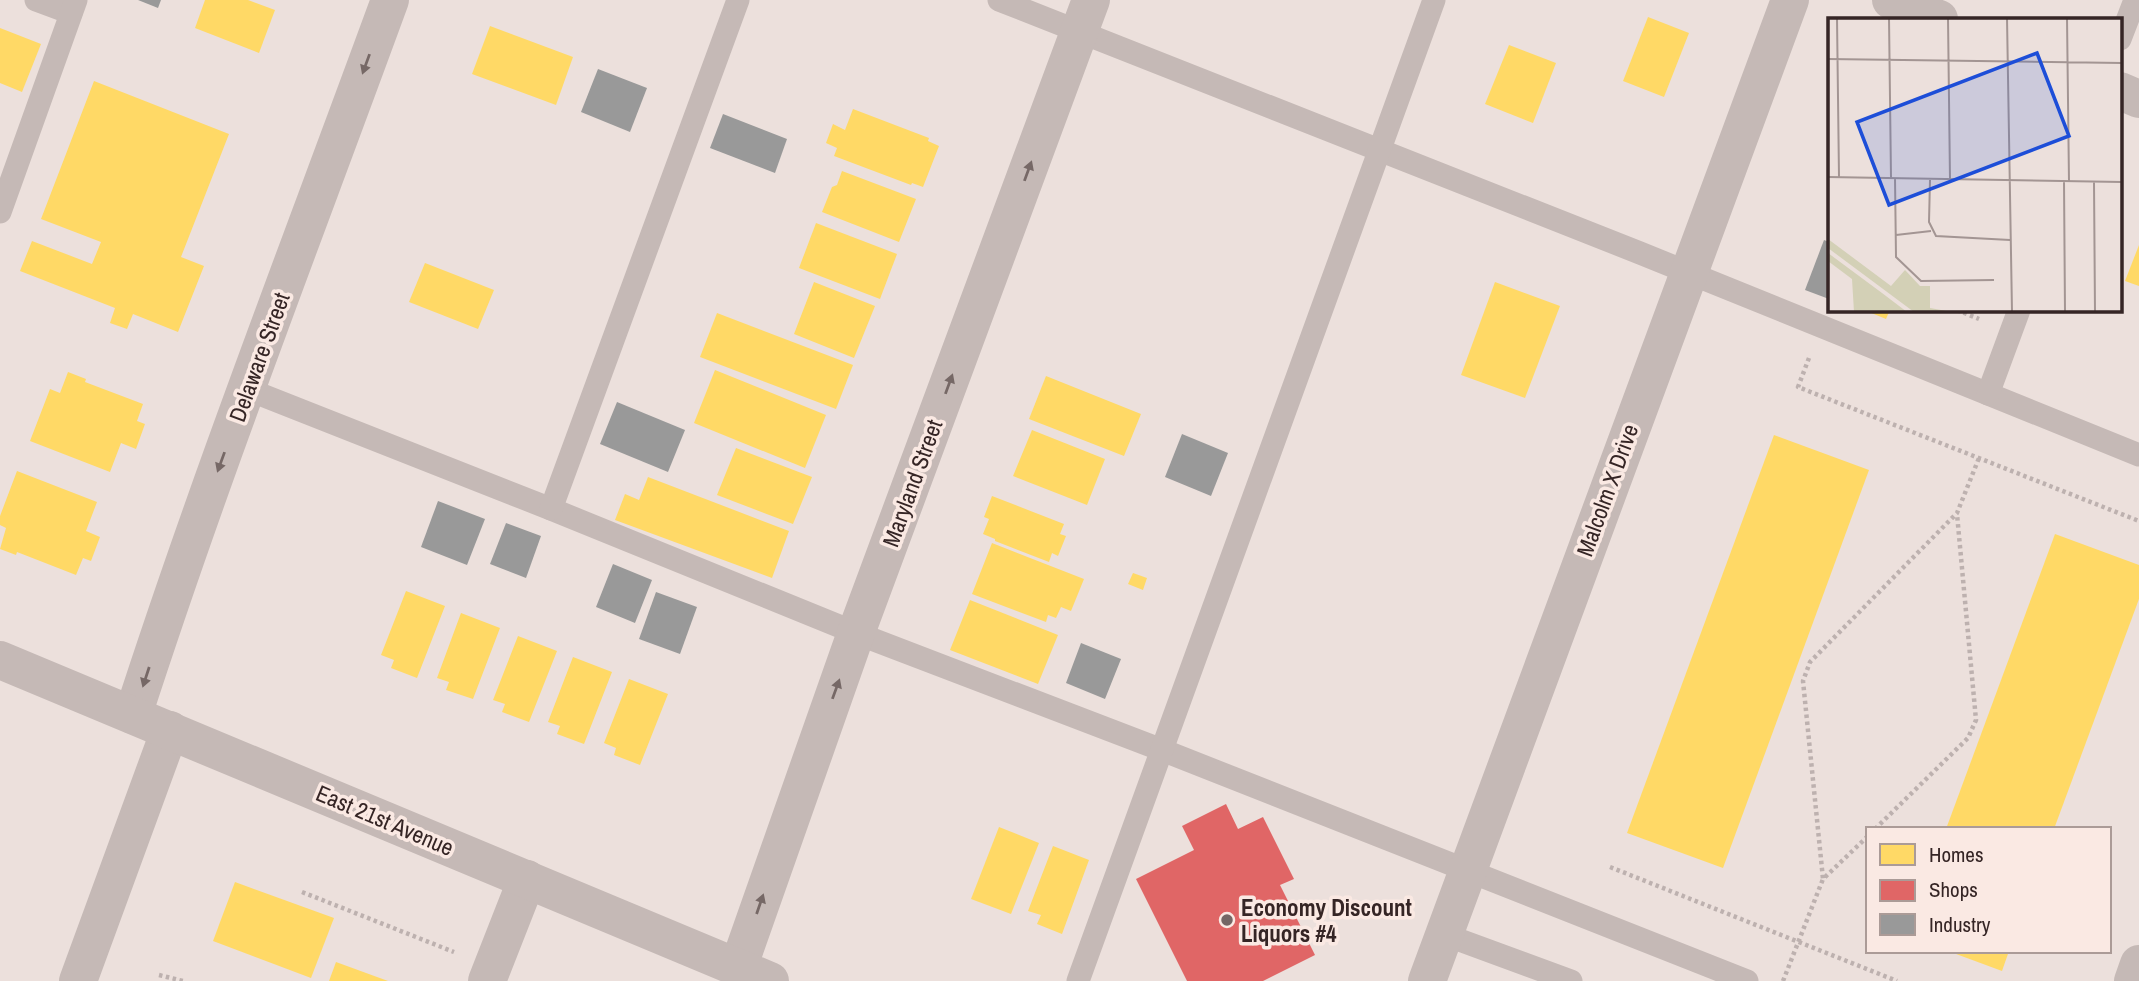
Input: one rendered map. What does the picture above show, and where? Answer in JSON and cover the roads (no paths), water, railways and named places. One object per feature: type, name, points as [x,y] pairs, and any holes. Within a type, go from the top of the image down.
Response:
[{"type":"street","name":"Delaware Street","points":[[134,715],[160,632],[247,389],[390,0]]},
{"type":"street","name":"Malcolm X Drive","points":[[1424,979],[1790,0]]},
{"type":"street","points":[[1891,0],[1936,18]]},
{"type":"street","name":"Maryland Street","points":[[754,975],[856,633],[1086,16]]},
{"type":"street","points":[[2122,92],[2139,99]]},
{"type":"street","name":"East 21st Avenue","points":[[0,660],[754,975]]},
{"type":"street","points":[[78,981],[170,730]]},
{"type":"street","points":[[487,981],[527,879]]},
{"type":"street","points":[[2133,981],[2139,964]]},
{"type":"lane","points":[[0,212],[74,7],[36,0]]},
{"type":"lane","points":[[551,509],[738,0]]},
{"type":"lane","points":[[999,0],[1086,16],[1380,149],[2139,455]]},
{"type":"lane","points":[[1078,981],[1434,0]]},
{"type":"lane","points":[[2122,34],[2135,0]]},
{"type":"lane","points":[[1987,394],[2018,312]]},
{"type":"lane","points":[[247,389],[856,633],[1162,750],[1747,981]]},
{"type":"lane","points":[[1443,934],[1516,972],[1571,981]]},
{"type":"place","name":"Economy Discount Liquors #4","points":[[1227,920]]}]
